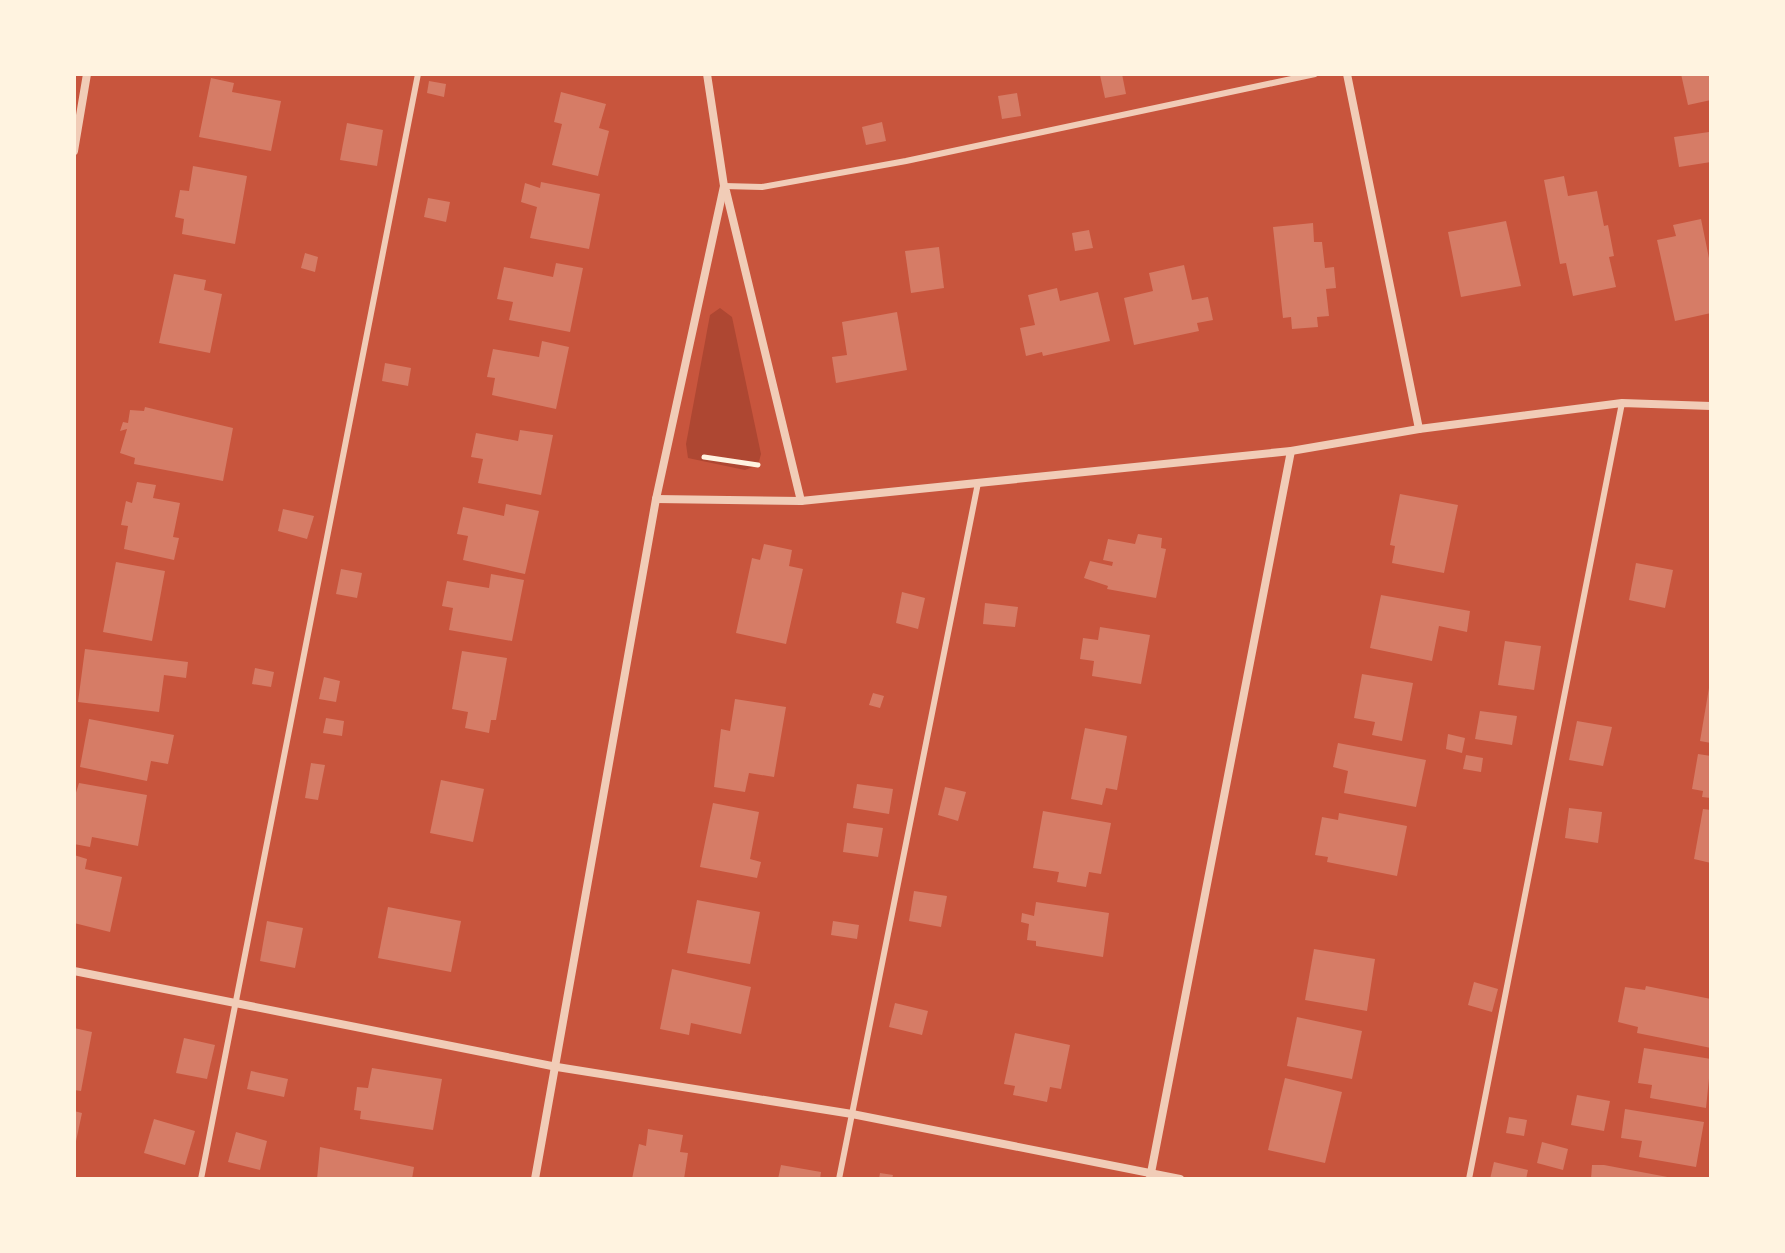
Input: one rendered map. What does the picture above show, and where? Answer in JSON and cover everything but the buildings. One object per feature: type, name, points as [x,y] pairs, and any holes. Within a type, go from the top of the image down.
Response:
[{"type":"street","points":[[74,151],[87,74]]},
{"type":"street","points":[[707,74],[724,186],[801,501]]},
{"type":"street","points":[[1347,74],[1419,429]]},
{"type":"street","points":[[535,1179],[656,499],[724,186]]},
{"type":"street","points":[[656,499],[801,501],[1291,451],[1419,429],[1622,403],[1711,406]]},
{"type":"street","points":[[1150,1176],[1291,451]]},
{"type":"street","points":[[74,971],[557,1067],[852,1114],[1150,1176],[1180,1179]]},
{"type":"lane","points":[[201,1179],[233,1003],[418,74]]},
{"type":"lane","points":[[724,186],[762,187],[906,161],[1315,74]]},
{"type":"lane","points":[[1469,1179],[1622,403]]},
{"type":"lane","points":[[839,1179],[978,483]]},
{"type":"path","points":[[704,457],[758,465]]},
{"type":"shaded area","points":[[720,308],[732,317],[761,454],[758,465],[745,470],[688,458],[686,444],[710,315]]}]
